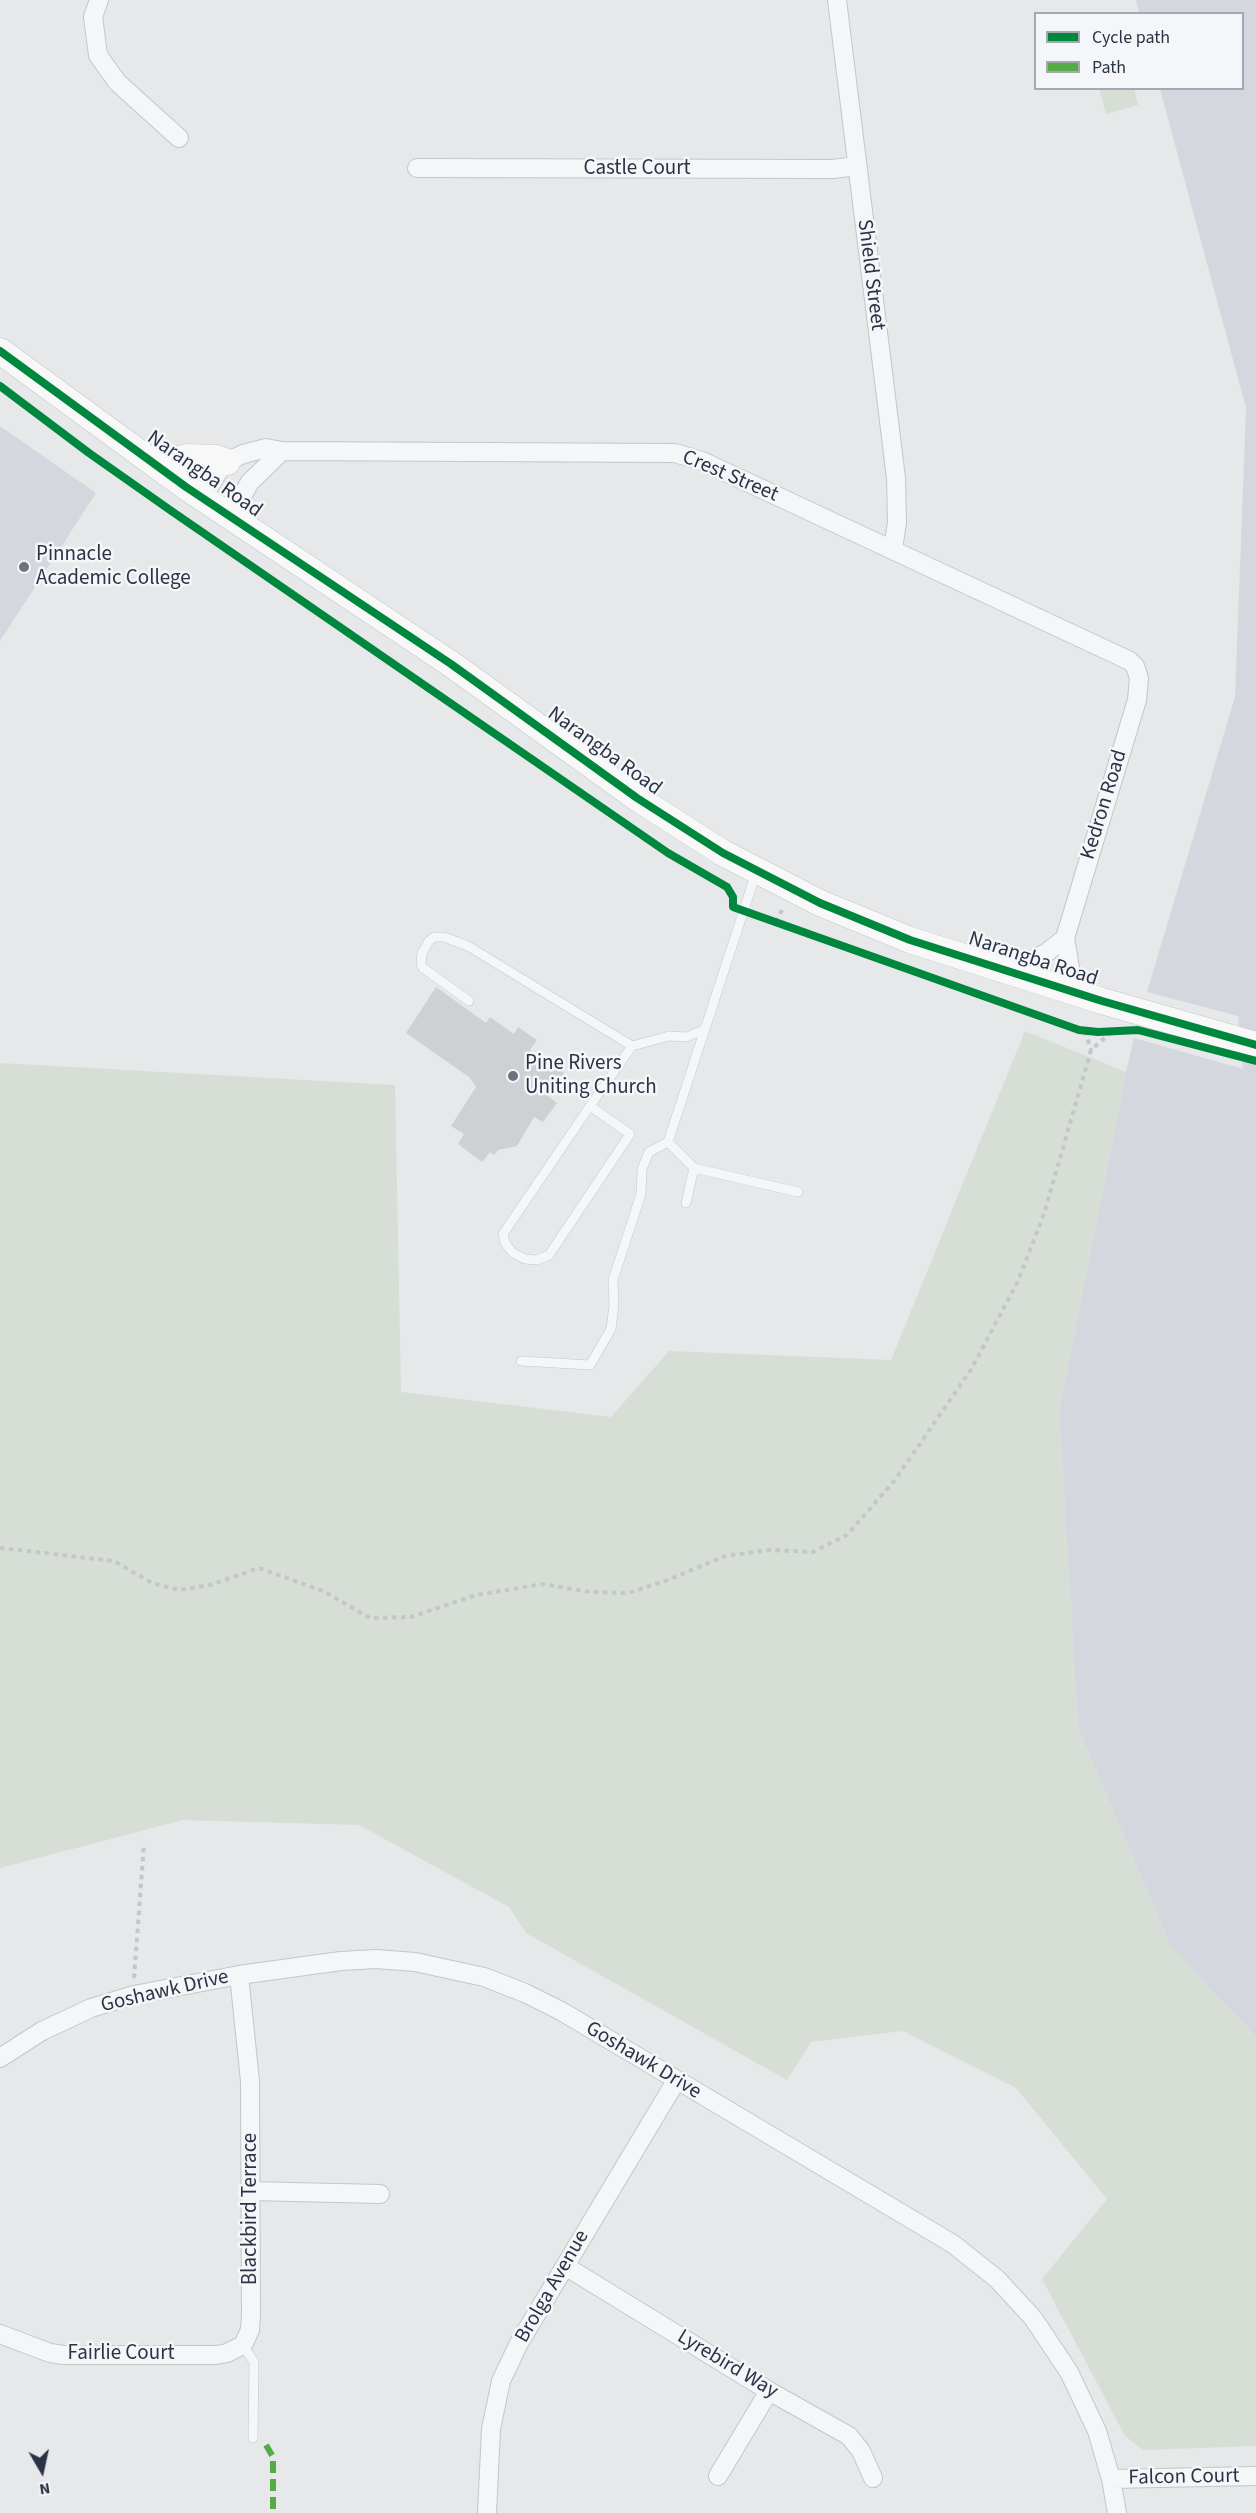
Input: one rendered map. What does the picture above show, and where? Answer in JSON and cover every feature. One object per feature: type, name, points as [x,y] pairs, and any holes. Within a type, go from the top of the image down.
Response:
[{"type":"main road","name":"Narangba Road","points":[[0,351],[203,497],[451,664],[672,822],[757,871],[852,918],[1009,972],[1256,1045]]},
{"type":"main road","points":[[156,464],[188,457],[216,458],[227,462]]},
{"type":"street","points":[[99,0],[93,17],[98,55],[117,82],[179,138]]},
{"type":"street","name":"Shield Street","points":[[837,0],[896,478],[897,522],[892,549]]},
{"type":"street","name":"Castle Court","points":[[417,168],[833,169],[856,166]]},
{"type":"street","name":"Crest Street","points":[[227,462],[243,454],[260,450],[675,453],[702,461],[1120,656],[1130,661],[1138,671]]},
{"type":"street","points":[[231,516],[250,482],[282,451]]},
{"type":"street","points":[[203,497],[220,469],[227,462]]},
{"type":"street","name":"Kedron Road","points":[[1074,992],[1065,938],[1137,700],[1138,671]]},
{"type":"street","points":[[1009,972],[1046,953],[1065,938]]},
{"type":"street","name":"Goshawk Drive","points":[[0,2058],[42,2031],[91,2008],[134,1995],[239,1975],[341,1961],[376,1959],[415,1962],[484,1977],[525,1993],[561,2012],[953,2244],[997,2279],[1033,2318],[1069,2372],[1097,2431],[1111,2479],[1117,2513]]},
{"type":"street","name":"Blackbird Terrace","points":[[239,1975],[250,2081],[251,2315],[250,2330],[243,2346]]},
{"type":"street","name":"Brolga Avenue","points":[[487,2513],[491,2429],[501,2381],[519,2343],[676,2081]]},
{"type":"street","points":[[251,2191],[380,2194]]},
{"type":"street","name":"Lyrebird Way","points":[[565,2266],[769,2391],[849,2436],[861,2451],[873,2478]]},
{"type":"street","name":"Fairlie Court","points":[[0,2334],[50,2353],[64,2355],[216,2355],[227,2354],[243,2346]]},
{"type":"street","points":[[718,2476],[769,2391]]},
{"type":"street","name":"Falcon Court","points":[[1111,2479],[1256,2476]]},
{"type":"lane","points":[[521,1361],[590,1365],[611,1329],[614,1305],[613,1280],[641,1194],[642,1169],[650,1152],[668,1142],[742,910],[757,871]]},
{"type":"lane","points":[[469,1001],[423,968],[422,953],[434,937],[444,937],[468,946],[632,1046]]},
{"type":"lane","points":[[590,1106],[630,1134],[549,1255],[537,1260],[525,1259],[513,1253],[505,1243],[503,1234],[590,1106],[632,1046],[669,1036],[687,1037],[705,1029]]},
{"type":"lane","points":[[668,1142],[694,1168],[798,1192]]},
{"type":"lane","points":[[686,1203],[694,1168]]},
{"type":"lane","points":[[243,2346],[254,2362],[254,2438]]},
{"type":"path","points":[[742,910],[787,926]]},
{"type":"path","points":[[776,922],[782,910]]},
{"type":"path","points":[[1102,1001],[1117,1030]]},
{"type":"path","points":[[1091,1050],[1082,1030],[1117,1030]]},
{"type":"path","points":[[0,1548],[114,1561],[152,1583],[180,1590],[210,1585],[259,1568],[323,1591],[370,1618],[411,1617],[476,1595],[543,1584],[590,1592],[628,1593],[668,1580],[724,1556],[769,1550],[813,1552],[847,1535],[895,1480],[972,1368],[1018,1281],[1044,1214],[1091,1050],[1117,1030]]},
{"type":"path","points":[[134,1995],[144,1844]]},
{"type":"shaded area","points":[[1136,0],[1256,0],[1256,2044],[1170,1945],[1078,1728],[1059,1411],[1134,1038],[1243,1069],[1238,1016],[1147,992],[1235,697],[1246,408],[1160,90],[1244,90],[1244,12],[1139,12]]},
{"type":"shaded area","points":[[1099,90],[1134,90],[1138,105],[1106,114]]},
{"type":"shaded area","name":"Pinnacle Academic College","points":[[0,426],[96,493],[0,641]]},
{"type":"shaded area","points":[[1025,1031],[1126,1072],[1059,1411],[1078,1728],[1170,1945],[1256,2036],[1256,2446],[1143,2450],[1125,2436],[1042,2279],[1107,2199],[1016,2088],[903,2031],[811,2042],[787,2080],[526,1933],[509,1907],[359,1825],[183,1820],[0,1868],[0,1063],[395,1085],[401,1392],[611,1417],[669,1351],[891,1360]]},
{"type":"building","points":[[436,987],[486,1023],[490,1017],[514,1034],[518,1027],[537,1040],[530,1050],[564,1073],[548,1096],[557,1103],[543,1122],[534,1117],[517,1146],[498,1150],[494,1155],[490,1152],[482,1162],[458,1144],[464,1134],[451,1126],[476,1087],[469,1077],[406,1033]]},
{"type":"marked path","points":[[266,2445],[273,2457],[273,2513]]},
{"type":"cycle path","points":[[0,351],[186,487],[451,664],[637,798],[723,853],[820,903],[910,940],[1102,1001],[1256,1045]]},
{"type":"cycle path","points":[[0,386],[170,510],[668,853],[727,887],[733,897],[733,907],[1079,1030],[1098,1032],[1138,1030],[1256,1061]]},
{"type":"place","name":"Pinnacle Academic College","points":[[24,567]]},
{"type":"place","name":"Pine Rivers Uniting Church","points":[[513,1076]]}]
